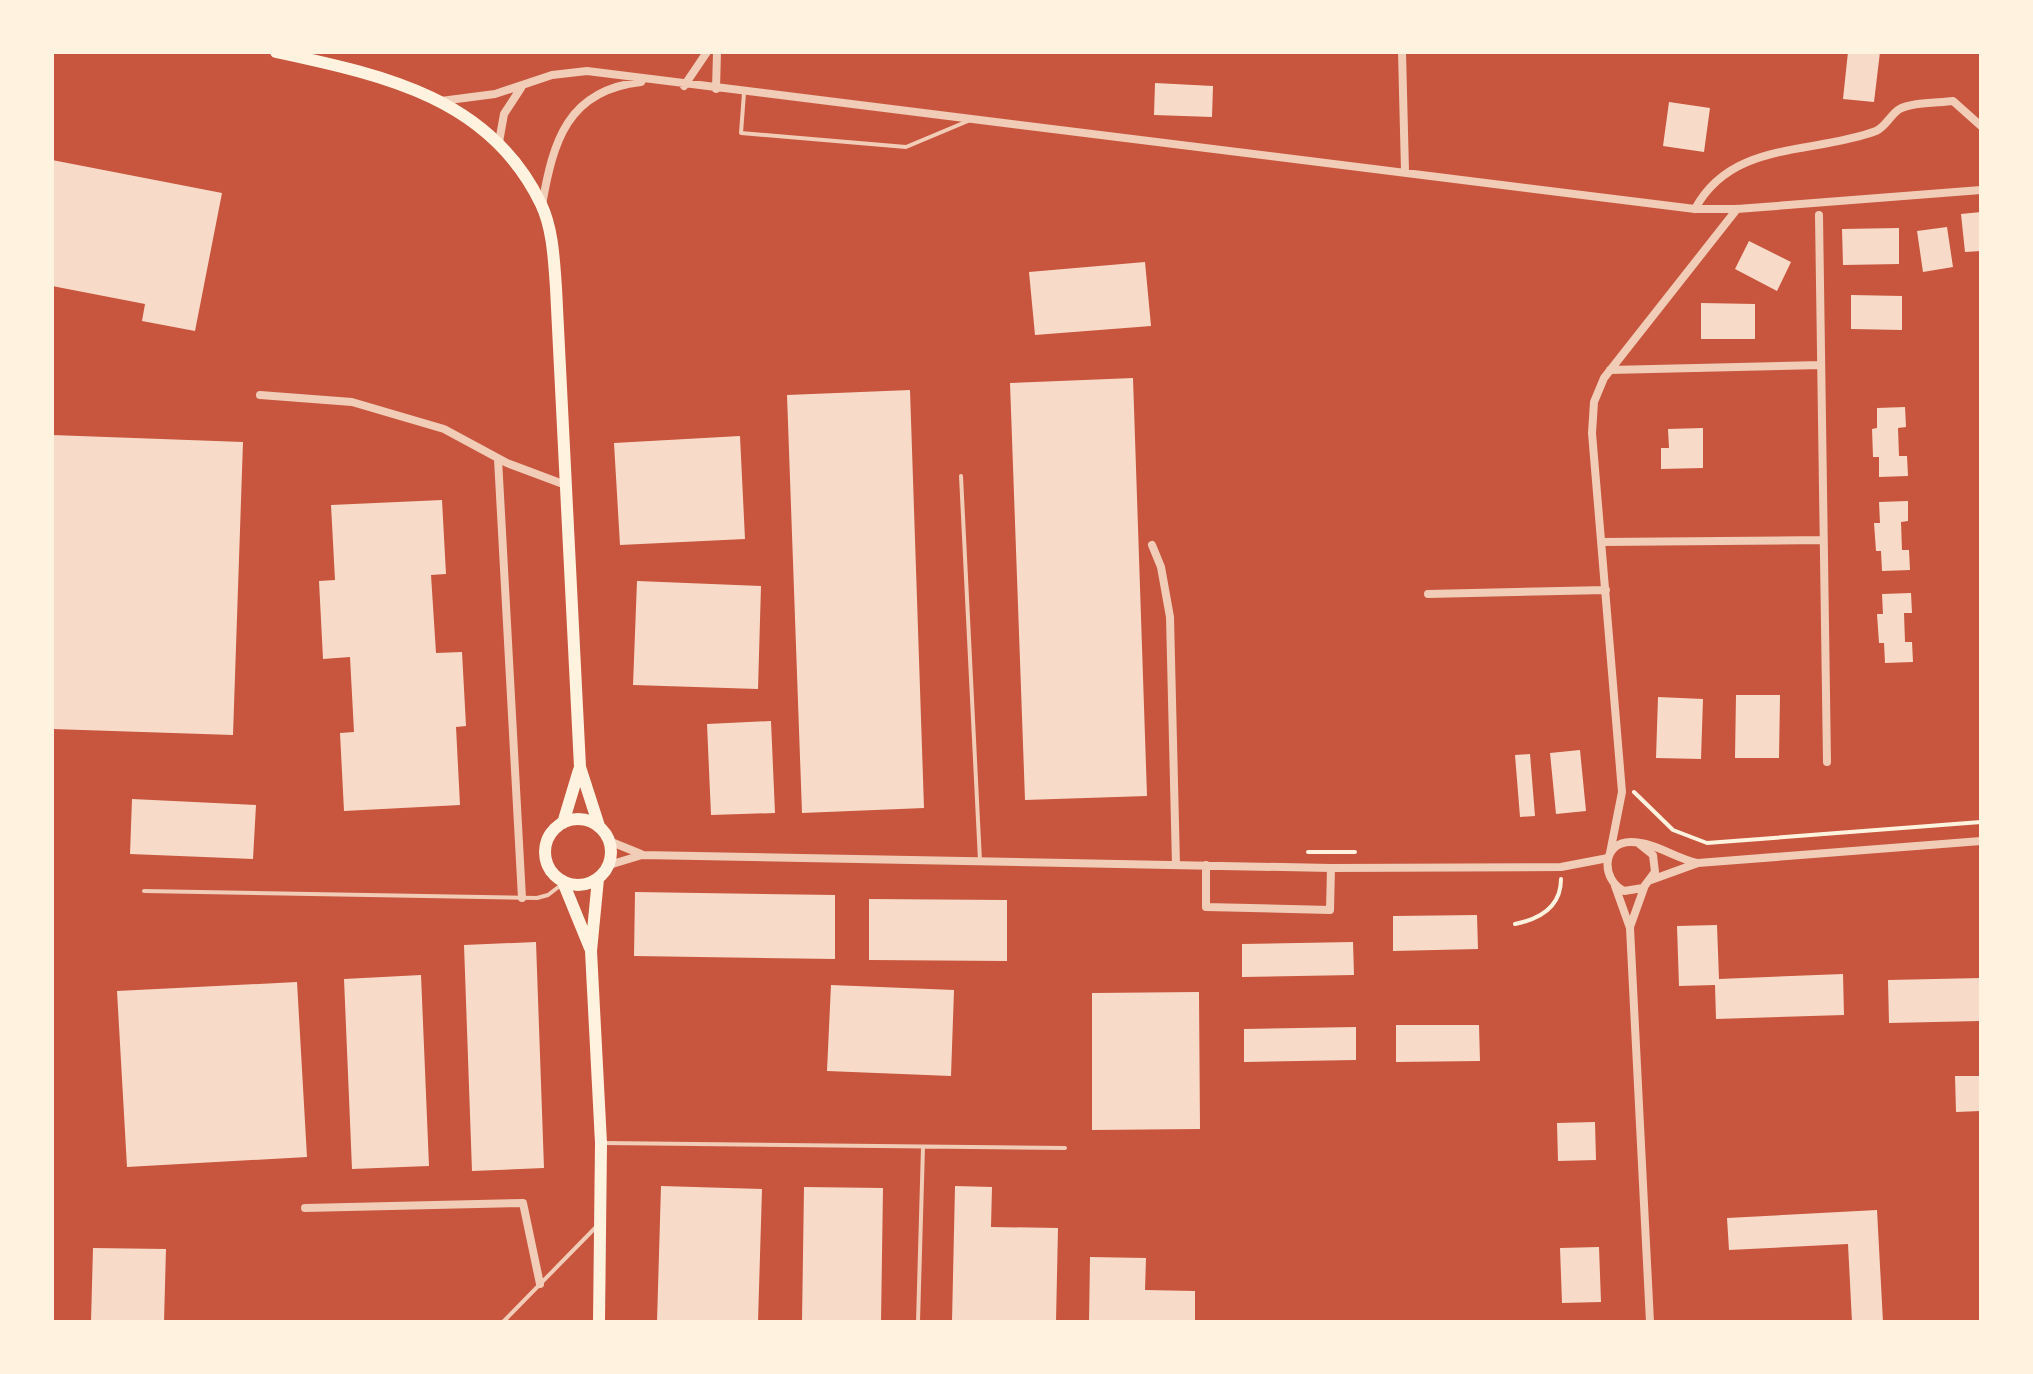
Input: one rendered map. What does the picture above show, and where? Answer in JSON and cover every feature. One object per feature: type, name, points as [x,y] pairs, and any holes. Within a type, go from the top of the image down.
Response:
[{"type":"main road","points":[[276,52],[390,81],[469,116],[499,142],[520,168],[542,206],[552,244],[556,288],[563,484],[580,767],[599,826],[609,841],[609,865],[598,879],[581,886],[563,882],[552,873],[545,854],[549,836],[563,823],[580,767]]},
{"type":"main road","points":[[563,823],[582,819],[599,826]]},
{"type":"main road","points":[[598,879],[591,951],[601,1143],[599,1322]]},
{"type":"main road","points":[[563,882],[591,951]]},
{"type":"street","points":[[684,86],[707,52]]},
{"type":"street","points":[[716,89],[717,52]]},
{"type":"street","points":[[1402,52],[1405,171]]},
{"type":"street","points":[[441,101],[521,87],[552,75],[579,71],[1695,209],[1737,209],[1981,190]]},
{"type":"street","points":[[542,206],[550,159],[568,121],[585,103],[603,91],[646,81]]},
{"type":"street","points":[[499,142],[504,114],[521,87]]},
{"type":"street","points":[[1695,209],[1705,190],[1739,165],[1769,153],[1878,130],[1899,108],[1953,101],[1981,126]]},
{"type":"street","points":[[1650,1322],[1630,928],[1607,872],[1622,792],[1592,413],[1597,393],[1610,370],[1737,209]]},
{"type":"street","points":[[1819,215],[1827,762]]},
{"type":"street","points":[[1610,370],[1821,365]]},
{"type":"street","points":[[260,395],[352,402],[444,429],[498,459],[563,484]]},
{"type":"street","points":[[498,459],[522,898]]},
{"type":"street","points":[[1602,542],[1823,540]]},
{"type":"street","points":[[1152,545],[1161,567],[1170,617],[1176,865]]},
{"type":"street","points":[[1428,594],[1606,590]]},
{"type":"street","points":[[609,841],[642,855]]},
{"type":"street","points":[[1615,886],[1630,892],[1698,863],[1981,841]]},
{"type":"street","points":[[609,865],[642,855],[1331,868],[1561,867],[1609,856],[1624,843],[1638,843],[1698,863]]},
{"type":"street","points":[[1630,928],[1654,860],[1649,850],[1638,843]]},
{"type":"street","points":[[1206,865],[1206,907],[1314,910],[1330,910],[1331,868]]},
{"type":"street","points":[[305,1208],[523,1203],[540,1284]]},
{"type":"lane","points":[[744,93],[741,133],[906,147],[973,119]]},
{"type":"lane","points":[[961,476],[980,861]]},
{"type":"lane","points":[[144,891],[522,898],[545,897],[563,882]]},
{"type":"lane","points":[[601,1143],[1065,1148]]},
{"type":"lane","points":[[918,1322],[923,1147]]},
{"type":"lane","points":[[503,1322],[600,1222]]},
{"type":"path","points":[[1622,792],[1634,792],[1673,830],[1707,843],[1981,822]]},
{"type":"path","points":[[1294,852],[1358,852]]},
{"type":"path","points":[[1515,924],[1536,920],[1545,914],[1561,892],[1561,867]]},
{"type":"building","points":[[1848,52],[1880,52],[1874,102],[1843,99]]},
{"type":"building","points":[[1155,83],[1213,86],[1212,117],[1154,115]]},
{"type":"building","points":[[1669,102],[1710,108],[1704,152],[1663,146]]},
{"type":"building","points":[[52,160],[222,193],[195,331],[142,321],[145,304],[52,286]]},
{"type":"building","points":[[1981,212],[1981,251],[1965,252],[1961,214]]},
{"type":"building","points":[[1947,227],[1953,267],[1923,272],[1917,231]]},
{"type":"building","points":[[1899,228],[1899,264],[1843,265],[1842,229]]},
{"type":"building","points":[[1749,241],[1791,262],[1777,291],[1735,269]]},
{"type":"building","points":[[1145,262],[1151,326],[1035,335],[1029,272]]},
{"type":"building","points":[[1851,295],[1902,296],[1902,330],[1851,329]]},
{"type":"building","points":[[1701,303],[1755,304],[1755,339],[1701,339]]},
{"type":"building","points":[[1133,378],[1147,796],[1025,800],[1010,383]]},
{"type":"building","points":[[910,390],[924,808],[802,813],[787,395]]},
{"type":"building","points":[[1905,407],[1906,427],[1898,428],[1899,456],[1907,456],[1908,476],[1879,477],[1879,457],[1873,457],[1872,429],[1877,428],[1877,408]]},
{"type":"building","points":[[1703,428],[1703,468],[1661,469],[1661,448],[1669,448],[1668,429]]},
{"type":"building","points":[[52,435],[243,442],[233,735],[52,729]]},
{"type":"building","points":[[740,436],[745,539],[620,545],[614,443]]},
{"type":"building","points":[[442,500],[446,574],[431,575],[436,653],[462,652],[466,726],[456,727],[460,805],[344,811],[340,733],[354,732],[350,657],[323,659],[319,581],[335,580],[331,505]]},
{"type":"building","points":[[1908,501],[1908,521],[1901,522],[1902,550],[1909,550],[1910,570],[1882,571],[1881,551],[1876,551],[1874,523],[1880,523],[1879,502]]},
{"type":"building","points":[[637,581],[761,586],[758,689],[633,685]]},
{"type":"building","points":[[1911,593],[1912,613],[1904,613],[1905,642],[1912,642],[1913,662],[1885,663],[1884,643],[1879,643],[1877,614],[1883,614],[1882,594]]},
{"type":"building","points":[[1736,695],[1780,695],[1779,758],[1735,758]]},
{"type":"building","points":[[1658,697],[1703,699],[1701,759],[1656,758]]},
{"type":"building","points":[[771,721],[775,813],[711,815],[707,724]]},
{"type":"building","points":[[1580,750],[1586,811],[1556,814],[1550,753]]},
{"type":"building","points":[[1530,754],[1535,816],[1520,817],[1515,755]]},
{"type":"building","points":[[132,799],[256,805],[253,859],[130,854]]},
{"type":"building","points":[[635,892],[835,895],[835,959],[634,956]]},
{"type":"building","points":[[869,899],[1007,900],[1007,961],[869,960]]},
{"type":"building","points":[[1477,915],[1478,949],[1393,951],[1393,916]]},
{"type":"building","points":[[1717,925],[1719,979],[1843,974],[1844,1015],[1716,1019],[1715,985],[1679,986],[1677,926]]},
{"type":"building","points":[[536,942],[544,1168],[472,1171],[464,945]]},
{"type":"building","points":[[1353,942],[1354,975],[1242,977],[1242,944]]},
{"type":"building","points":[[421,975],[429,1166],[352,1169],[344,979]]},
{"type":"building","points":[[1981,978],[1981,1021],[1889,1023],[1888,980]]},
{"type":"building","points":[[297,982],[307,1157],[127,1167],[117,991]]},
{"type":"building","points":[[831,985],[954,990],[951,1076],[827,1071]]},
{"type":"building","points":[[1199,992],[1200,1129],[1092,1130],[1092,993]]},
{"type":"building","points":[[1396,1025],[1479,1025],[1480,1061],[1396,1062]]},
{"type":"building","points":[[1356,1027],[1356,1060],[1244,1062],[1244,1029]]},
{"type":"building","points":[[1955,1076],[1981,1076],[1981,1111],[1956,1112]]},
{"type":"building","points":[[1595,1122],[1596,1160],[1558,1161],[1557,1123]]},
{"type":"building","points":[[661,1186],[762,1189],[758,1322],[657,1322]]},
{"type":"building","points":[[955,1186],[992,1187],[991,1227],[1058,1228],[1056,1322],[952,1322]]},
{"type":"building","points":[[804,1187],[883,1188],[881,1322],[802,1322]]},
{"type":"building","points":[[1877,1210],[1883,1322],[1852,1322],[1848,1244],[1729,1250],[1727,1218]]},
{"type":"building","points":[[1599,1247],[1601,1302],[1562,1303],[1560,1248]]},
{"type":"building","points":[[93,1248],[166,1249],[164,1322],[91,1322]]},
{"type":"building","points":[[1090,1257],[1146,1258],[1145,1290],[1195,1291],[1195,1322],[1089,1322]]}]
